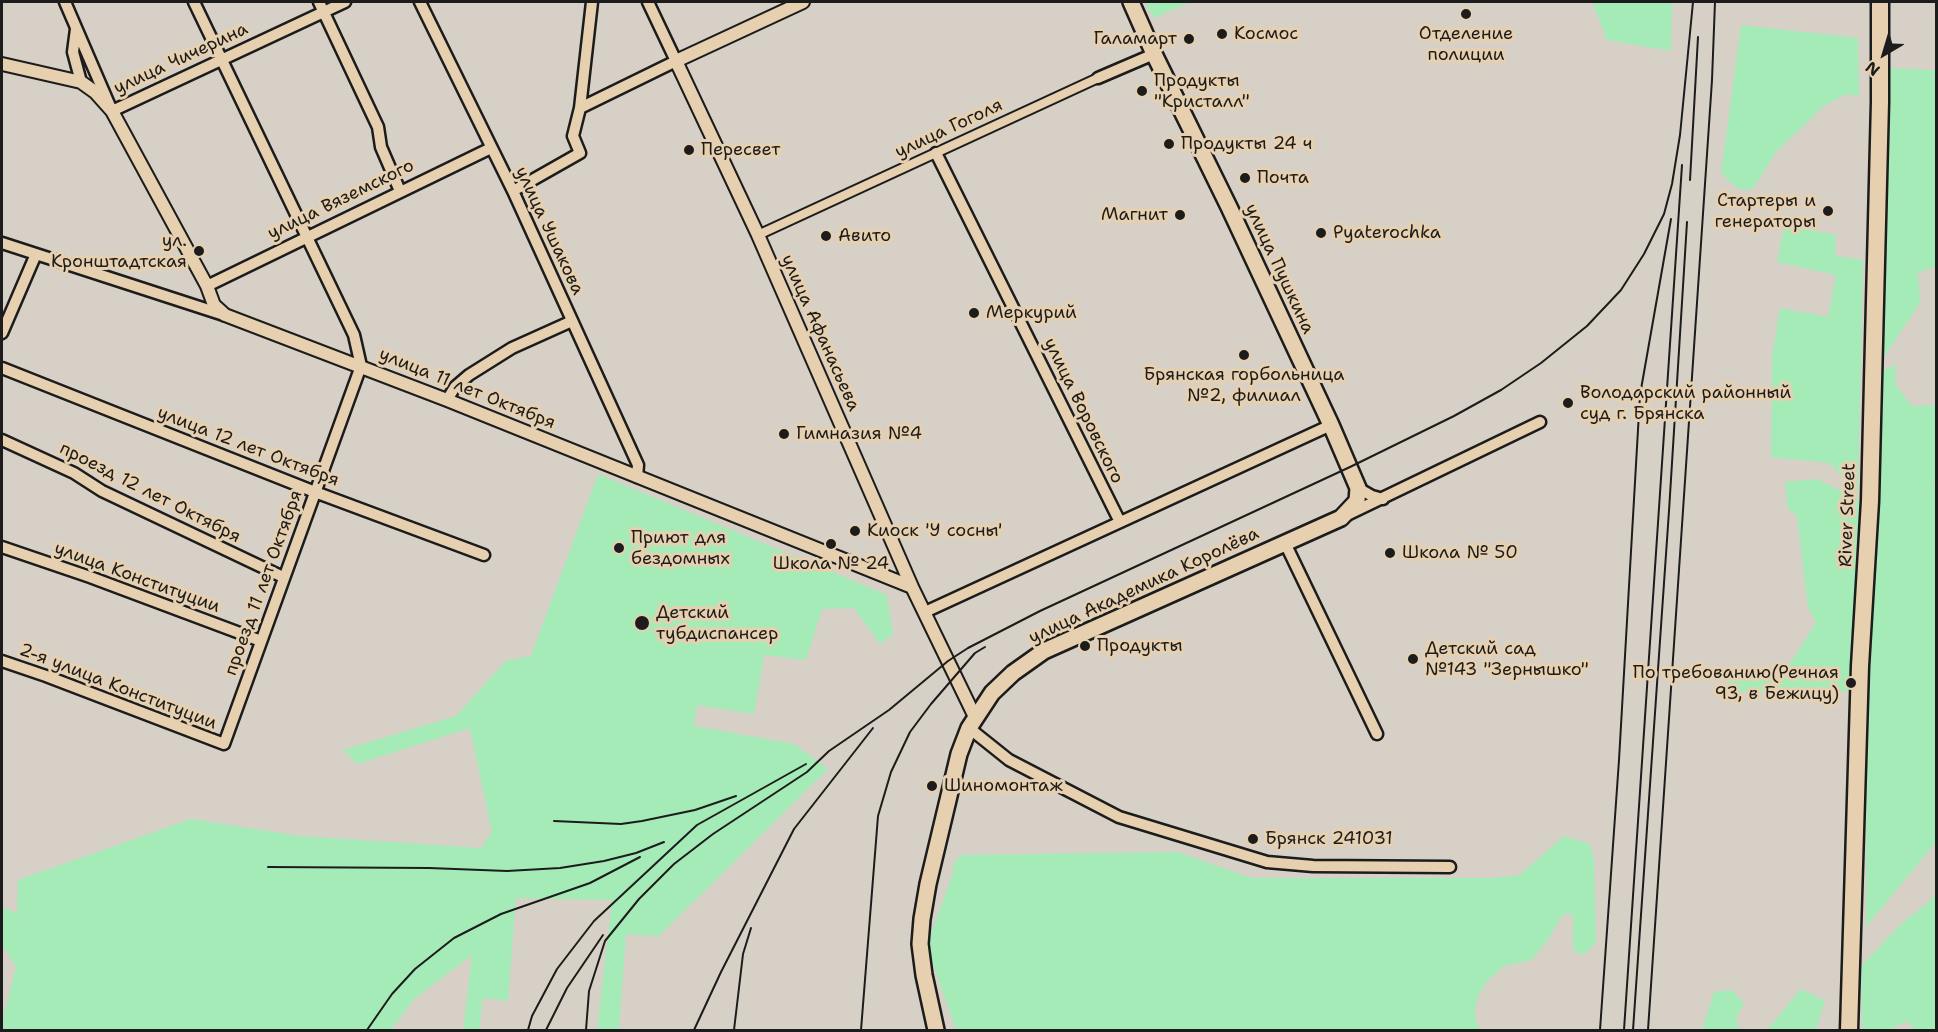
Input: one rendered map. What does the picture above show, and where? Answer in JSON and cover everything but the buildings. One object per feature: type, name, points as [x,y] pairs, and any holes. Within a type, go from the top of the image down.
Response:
[{"type":"main road","name":"улица Пушкина","points":[[1131,2],[1331,425],[1358,488]]},
{"type":"main road","name":"River Street","points":[[1849,1030],[1860,666],[1869,501],[1880,102],[1880,2]]},
{"type":"main road","points":[[1341,518],[1357,501],[1358,488]]},
{"type":"main road","name":"улица Академика Королёва","points":[[936,1030],[920,944],[927,884],[959,754],[972,723],[992,693],[1013,673],[1044,651],[1341,518]]},
{"type":"street","points":[[65,2],[112,111],[207,286],[214,305],[225,315]]},
{"type":"street","points":[[194,2],[354,335],[361,366]]},
{"type":"street","points":[[319,2],[378,128],[381,147],[400,191]]},
{"type":"street","name":"улица Чичерина","points":[[2,64],[81,82],[95,92],[112,111],[345,2]]},
{"type":"street","name":"улица Ушакова","points":[[420,2],[513,191],[638,465],[636,477]]},
{"type":"street","points":[[513,191],[580,153],[573,136],[580,108],[592,2]]},
{"type":"street","points":[[648,2],[676,61]]},
{"type":"street","points":[[580,108],[803,2]]},
{"type":"street","points":[[76,27],[73,52],[81,82]]},
{"type":"street","name":"улица Гоголя","points":[[758,235],[1154,54]]},
{"type":"street","name":"улица Афанасьева","points":[[676,61],[758,235],[972,723]]},
{"type":"street","name":"улица Вяземского","points":[[207,286],[491,148]]},
{"type":"street","name":"улица Воровского","points":[[936,153],[1120,522]]},
{"type":"street","name":"улица 11 лет Октября","points":[[2,243],[225,315],[361,366],[912,587]]},
{"type":"street","points":[[2,333],[36,254]]},
{"type":"street","points":[[447,400],[455,387],[469,375],[512,348],[572,321]]},
{"type":"street","name":"проезд 11 лет Октября","points":[[224,744],[361,366]]},
{"type":"street","name":"улица 12 лет Октября","points":[[2,368],[315,492],[484,555]]},
{"type":"street","name":"улица Академика Королёва","points":[[1341,518],[1540,422]]},
{"type":"street","points":[[925,612],[1331,425]]},
{"type":"street","name":"проезд 12 лет Октября","points":[[2,440],[74,472],[102,491],[283,577]]},
{"type":"street","points":[[1358,488],[1383,499]]},
{"type":"street","points":[[1285,543],[1377,734]]},
{"type":"street","name":"улица Конституции","points":[[2,547],[261,640]]},
{"type":"street","name":"2-я улица Конституции","points":[[2,662],[46,676],[224,744]]},
{"type":"street","points":[[972,723],[1009,760],[1119,817],[1267,862],[1313,866],[1450,867]]},
{"type":"green space","points":[[1144,2],[1191,2],[1154,18]]},
{"type":"green space","points":[[1592,2],[1672,2],[1671,51],[1607,40]]},
{"type":"green space","points":[[1741,25],[1858,38],[1859,96],[1847,94],[1825,105],[1777,151],[1752,190],[1738,189],[1721,173]]},
{"type":"green space","points":[[1888,68],[1936,70],[1936,267],[1918,272],[1920,303],[1882,360],[1885,303]]},
{"type":"green space","points":[[1784,225],[1836,235],[1835,256],[1863,260],[1858,492],[1829,463],[1771,457],[1772,356],[1780,308],[1828,317],[1836,275],[1777,262]]},
{"type":"green space","points":[[1896,364],[1895,384],[1912,406],[1936,405],[1934,488],[1936,487],[1936,842],[1866,927],[1867,667],[1875,375]]},
{"type":"green space","points":[[598,474],[887,595],[893,634],[880,644],[854,608],[822,609],[806,660],[764,655],[754,714],[697,705],[694,726],[794,744],[828,769],[659,936],[626,934],[619,1030],[597,1030],[612,900],[516,898],[508,1001],[483,998],[479,1030],[463,1030],[472,955],[414,999],[391,1030],[2,1030],[16,967],[2,945],[2,907],[17,913],[18,880],[191,819],[300,836],[481,848],[492,832],[470,728],[357,764],[343,750],[456,716],[506,661],[531,656]]},
{"type":"green space","points":[[1817,479],[1859,500],[1850,691],[1727,692],[1727,678],[1791,662],[1816,622],[1808,608],[1797,516],[1788,509],[1785,482]]},
{"type":"green space","points":[[1564,836],[1590,844],[1594,859],[1596,941],[1588,952],[1576,953],[1573,946],[1573,915],[1567,913],[1561,917],[1547,941],[1534,957],[1528,961],[1504,966],[1487,981],[1479,994],[1475,1008],[1476,1023],[1481,1030],[956,1030],[931,959],[928,942],[954,870],[953,864],[961,855],[1177,852],[1252,878],[1490,878],[1516,876],[1522,873]]},
{"type":"green space","points":[[1936,892],[1936,1030],[1915,1030],[1907,1021],[1889,1030],[1862,1030],[1861,966],[1902,923],[1929,902]]},
{"type":"green space","points":[[1801,989],[1825,1001],[1816,1030],[1767,1030]]},
{"type":"green space","points":[[1732,990],[1744,1003],[1736,1019],[1740,1030],[1702,1030],[1714,992]]},
{"type":"railway","points":[[586,1030],[589,991],[605,941],[639,899],[674,864],[713,834],[807,772],[829,751],[889,710],[948,661],[968,648],[1040,611],[1350,467],[1454,416],[1501,390],[1541,363],[1587,326],[1621,290],[1644,254],[1664,214],[1672,184],[1680,135],[1693,2]]},
{"type":"railway","points":[[1648,1030],[1712,80],[1715,2]]},
{"type":"railway","points":[[1690,180],[1698,37]]},
{"type":"railway","points":[[1624,1030],[1682,165]]},
{"type":"railway","points":[[1600,1030],[1619,760],[1640,395],[1671,219]]},
{"type":"railway","points":[[1633,1030],[1687,222]]},
{"type":"railway","points":[[861,1030],[878,816],[891,772],[910,732],[931,704],[975,653],[985,647]]},
{"type":"railway","points":[[694,1030],[794,829],[873,728]]},
{"type":"railway","points":[[528,1030],[532,1016],[557,969],[594,921],[697,825],[806,764]]},
{"type":"railway","points":[[554,821],[621,824],[695,810],[736,796]]},
{"type":"railway","points":[[268,867],[507,871],[560,868],[604,861],[636,853],[664,842]]},
{"type":"railway","points":[[367,1030],[392,994],[415,969],[454,938],[501,914],[590,883],[640,857]]},
{"type":"railway","points":[[734,1030],[743,954],[751,928]]},
{"type":"railway","points":[[546,1030],[567,988],[603,935]]},
{"type":"place","name":"Отделение полиции","points":[[1466,14]]},
{"type":"place","name":"Космос","points":[[1222,34]]},
{"type":"place","name":"Галамарт","points":[[1189,39]]},
{"type":"place","name":"Продукты \"Кристалл\"","points":[[1142,91]]},
{"type":"place","name":"Продукты 24 ч","points":[[1169,144]]},
{"type":"place","name":"Пересвет","points":[[689,150]]},
{"type":"place","name":"Почта","points":[[1245,178]]},
{"type":"place","name":"Стартеры и генераторы","points":[[1828,211]]},
{"type":"place","name":"Магнит","points":[[1180,215]]},
{"type":"place","name":"Pyaterochka","points":[[1321,233]]},
{"type":"place","name":"Авито","points":[[826,236]]},
{"type":"place","name":"ул. Кронштадтская","points":[[199,251]]},
{"type":"place","name":"Меркурий","points":[[974,313]]},
{"type":"place","name":"Брянская горбольница №2, филиал","points":[[1244,355]]},
{"type":"place","name":"Володарский районный суд г. Брянска","points":[[1568,403]]},
{"type":"place","name":"Гимназия №4","points":[[784,434]]},
{"type":"place","name":"Киоск 'У сосны'","points":[[855,531]]},
{"type":"place","name":"Школа № 24","points":[[831,544]]},
{"type":"place","name":"Приют для бездомных","points":[[619,548]]},
{"type":"place","name":"Школа № 50","points":[[1390,553]]},
{"type":"place","name":"Детский тубдиспансер","points":[[642,623]]},
{"type":"place","name":"Продукты","points":[[1085,646]]},
{"type":"place","name":"Детский сад №143 \"Зернышко\"","points":[[1413,659]]},
{"type":"place","name":"По требованию(Речная 93, в Бежицу)","points":[[1851,683]]},
{"type":"place","name":"Шиномонтаж","points":[[932,786]]},
{"type":"place","name":"Брянск 241031","points":[[1253,839]]}]
